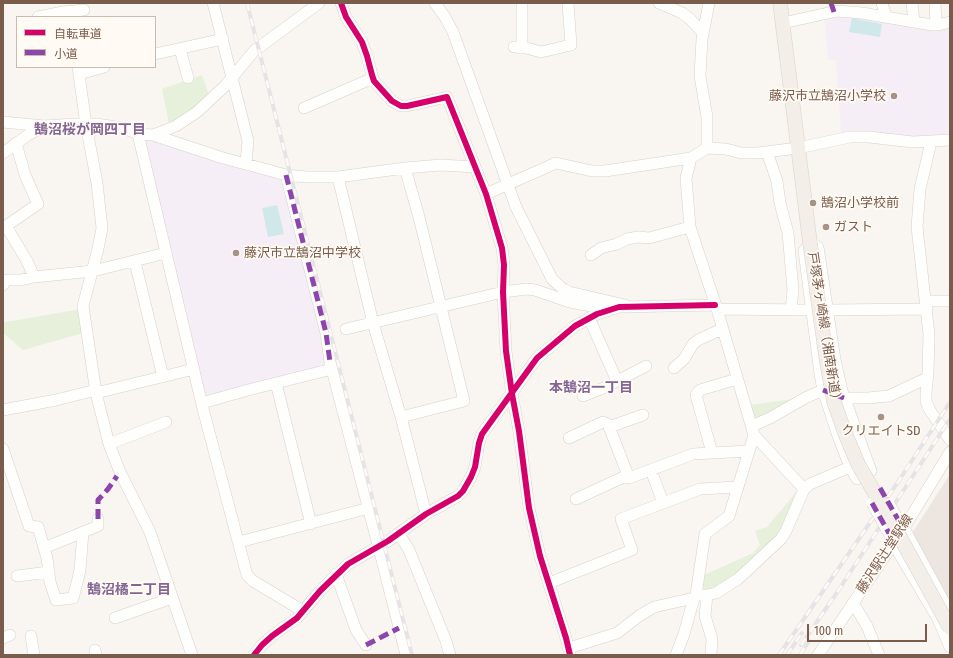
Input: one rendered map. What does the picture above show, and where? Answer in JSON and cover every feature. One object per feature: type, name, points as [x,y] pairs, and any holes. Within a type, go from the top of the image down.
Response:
[{"type":"main road","name":"戸塚茅ヶ崎線（湘南新道）","points":[[780,3],[810,243],[834,402],[858,464],[906,547],[950,628]]},
{"type":"street","points":[[213,3],[233,76],[248,141],[246,163]]},
{"type":"street","points":[[153,135],[176,126],[187,119],[208,102],[258,47],[319,3]]},
{"type":"street","points":[[341,3],[346,17],[362,42],[373,78],[392,101],[401,106],[407,106],[447,97],[486,194],[502,248],[504,265],[503,292],[506,351],[519,431],[529,508],[540,556],[568,652],[617,633],[639,616],[654,607],[716,593],[738,579],[781,539],[804,489],[810,484],[850,466]]},
{"type":"street","points":[[435,3],[453,32],[477,103],[512,197],[548,273],[556,284],[569,292],[629,306]]},
{"type":"street","points":[[522,3],[518,48],[541,52],[571,46],[568,3]]},
{"type":"street","points":[[659,3],[690,18],[703,33]]},
{"type":"street","points":[[707,148],[706,105],[700,76],[703,33],[709,3]]},
{"type":"street","points":[[882,3],[886,17]]},
{"type":"street","points":[[912,3],[914,22]]},
{"type":"street","points":[[935,3],[936,25]]},
{"type":"street","points":[[43,16],[84,10]]},
{"type":"street","points":[[783,23],[838,11],[848,11],[936,25],[950,22]]},
{"type":"street","points":[[156,54],[223,39]]},
{"type":"street","points":[[180,48],[188,78]]},
{"type":"street","points":[[96,68],[79,70],[86,125],[97,183],[102,228],[93,271],[83,306],[96,391],[109,444],[119,474],[150,532],[192,655]]},
{"type":"street","points":[[304,108],[373,78]]},
{"type":"street","points":[[3,122],[44,126],[96,124],[123,128],[138,134],[153,135],[223,158],[286,175],[306,177],[338,177],[441,165],[475,167]]},
{"type":"street","points":[[3,153],[16,143],[44,126]]},
{"type":"street","points":[[138,134],[202,403],[247,575],[303,611]]},
{"type":"street","points":[[486,194],[556,163],[592,171],[605,171],[691,158],[707,148],[726,149],[741,152],[767,152],[798,148],[850,137],[913,142],[950,140]]},
{"type":"street","points":[[931,142],[922,181],[917,227],[926,305],[929,352],[926,393],[929,409],[950,440]]},
{"type":"street","points":[[16,143],[25,175],[38,204],[6,226],[27,261],[34,277]]},
{"type":"street","points":[[767,152],[778,181],[780,203],[788,233],[793,290],[791,310]]},
{"type":"street","points":[[691,158],[686,178],[690,227],[716,307],[753,431],[804,489]]},
{"type":"street","points":[[401,417],[464,401],[405,168]]},
{"type":"street","points":[[286,175],[326,333],[331,366],[406,655]]},
{"type":"street","points":[[338,177],[373,323],[401,417],[426,514]]},
{"type":"street","points":[[591,255],[601,248],[627,239],[638,237],[649,238],[690,227]]},
{"type":"street","points":[[810,243],[818,247],[842,392],[871,471],[857,479],[838,436],[823,390],[817,359],[811,310],[804,251],[810,243]]},
{"type":"street","points":[[3,285],[6,280],[21,280],[34,277],[93,271],[135,262],[166,253]]},
{"type":"street","points":[[135,262],[163,377]]},
{"type":"street","points":[[346,329],[503,292],[527,289],[535,290],[559,300],[608,310]]},
{"type":"street","points":[[829,310],[926,305],[950,301]]},
{"type":"street","points":[[254,655],[262,645],[297,618],[336,574],[348,564],[379,547],[426,514],[458,496],[467,486],[475,467],[482,434],[537,358],[575,326],[588,318],[608,310],[629,306],[811,310]]},
{"type":"street","points":[[588,318],[617,381]]},
{"type":"street","points":[[674,368],[684,360],[693,344],[698,340],[722,329]]},
{"type":"street","points":[[202,403],[331,366]]},
{"type":"street","points":[[582,396],[617,381],[646,366]]},
{"type":"street","points":[[3,410],[56,400],[194,369]]},
{"type":"street","points":[[844,398],[889,396],[927,378]]},
{"type":"street","points":[[712,453],[696,395],[700,390],[737,379]]},
{"type":"street","points":[[276,383],[311,524]]},
{"type":"street","points":[[676,655],[699,596],[705,534],[729,516],[749,451],[753,431],[770,418],[805,398],[823,390]]},
{"type":"street","points":[[609,427],[643,415]]},
{"type":"street","points":[[109,444],[166,422]]},
{"type":"street","points":[[569,438],[603,422],[608,424],[629,478],[693,454],[721,454],[749,451]]},
{"type":"street","points":[[3,449],[29,526],[38,527],[44,548],[50,582],[56,600],[73,598],[78,583],[80,570],[83,532]]},
{"type":"street","name":"藤沢駅辻堂駅線","points":[[818,655],[950,452]]},
{"type":"street","points":[[651,470],[663,503]]},
{"type":"street","points":[[576,499],[628,475]]},
{"type":"street","points":[[549,583],[632,550],[621,519],[700,489],[737,487]]},
{"type":"street","points":[[880,488],[902,524],[950,613]]},
{"type":"street","points":[[872,503],[938,619],[950,647]]},
{"type":"street","points":[[239,542],[369,508]]},
{"type":"street","points":[[44,548],[98,526],[98,519]]},
{"type":"street","points":[[399,534],[408,550],[446,641],[450,655]]},
{"type":"street","points":[[17,576],[48,572]]},
{"type":"street","points":[[336,574],[356,630],[366,646]]},
{"type":"street","points":[[699,596],[712,639],[711,655]]},
{"type":"street","points":[[115,618],[172,598]]},
{"type":"street","points":[[853,603],[867,626],[879,655]]},
{"type":"street","points":[[32,636],[34,655]]},
{"type":"shaded area","name":"藤沢市立鵠沼小学校","points":[[837,14],[950,25],[950,135],[924,138],[841,133],[836,60],[828,60],[824,17]]},
{"type":"shaded area","name":"藤沢市立鵠沼中学校","points":[[150,136],[283,179],[329,364],[208,399],[204,397],[143,141]]},
{"type":"shaded area","points":[[950,474],[950,601],[911,535]]},
{"type":"green space","points":[[202,75],[209,95],[194,108],[169,124],[162,89]]},
{"type":"green space","points":[[81,309],[87,332],[23,350],[3,333],[3,323],[6,322]]},
{"type":"green space","points":[[793,399],[778,409],[754,420],[750,405]]},
{"type":"green space","points":[[798,490],[778,536],[735,575],[714,588],[703,590],[704,575],[753,553],[760,545],[755,531],[767,527]]},
{"type":"water","points":[[852,18],[882,24],[880,37],[849,32]]},
{"type":"water","points":[[277,205],[284,234],[268,237],[262,208]]},
{"type":"railway","points":[[247,3],[412,655]]},
{"type":"railway","points":[[779,655],[900,479],[950,402]]},
{"type":"railway","points":[[801,645],[950,419]]},
{"type":"railway","points":[[787,655],[802,633]]},
{"type":"railway","points":[[800,655],[809,641]]},
{"type":"marked path","points":[[831,3],[834,12]]},
{"type":"marked path","points":[[286,175],[326,333],[330,362]]},
{"type":"marked path","points":[[823,390],[844,398]]},
{"type":"marked path","points":[[98,519],[98,500],[117,476]]},
{"type":"marked path","points":[[880,488],[899,521]]},
{"type":"marked path","points":[[872,503],[890,535]]},
{"type":"marked path","points":[[366,645],[399,628]]},
{"type":"cycle path","points":[[341,3],[346,17],[362,42],[374,81],[392,101],[401,106],[407,106],[447,97],[486,194],[502,248],[504,265],[503,292],[506,351],[519,431],[529,508],[540,556],[570,655]]},
{"type":"cycle path","points":[[254,655],[272,636],[297,618],[320,591],[348,564],[388,541],[426,514],[458,496],[463,491],[475,467],[482,434],[537,358],[575,326],[597,314],[619,307],[715,305]]},
{"type":"place","name":"藤沢市立鵠沼小学校","points":[[894,96]]},
{"type":"place","name":"鵠沼小学校前","points":[[813,203]]},
{"type":"place","name":"ガスト","points":[[826,227]]},
{"type":"place","name":"藤沢市立鵠沼中学校","points":[[236,253]]},
{"type":"place","name":"クリエイトSD","points":[[881,417]]},
{"type":"district","name":"鵠沼桜が岡四丁目","points":[[90,130]]},
{"type":"district","name":"本鵠沼一丁目","points":[[591,388]]},
{"type":"district","name":"鵠沼橘二丁目","points":[[129,590]]}]
